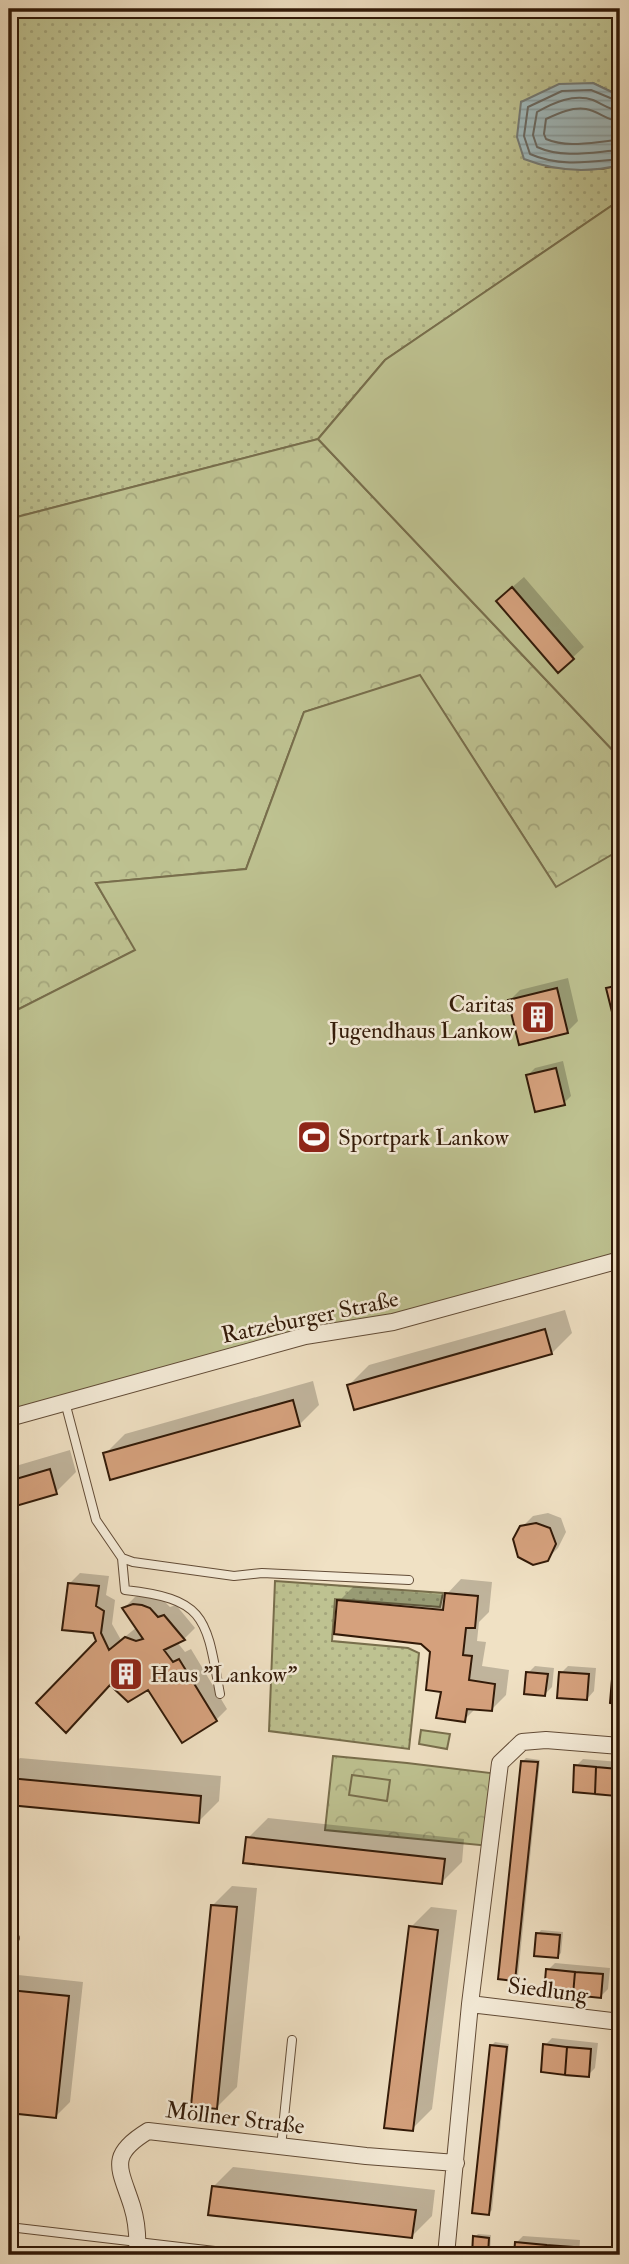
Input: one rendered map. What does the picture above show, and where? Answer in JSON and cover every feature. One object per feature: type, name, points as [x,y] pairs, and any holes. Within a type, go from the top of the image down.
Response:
[{"type":"street","name":"Ratzeburger Straße","points":[[9,1418],[305,1336],[393,1322],[620,1260]]},
{"type":"street","points":[[446,2255],[470,2004],[500,1763],[522,1742],[547,1740],[620,1746]]},
{"type":"street","name":"Siedlung","points":[[470,2004],[620,2022]]},
{"type":"street","name":"Möllner Straße","points":[[137,2249],[133,2209],[119,2171],[121,2155],[132,2140],[148,2131],[281,2147],[456,2163]]},
{"type":"lane","points":[[65,1402],[96,1520],[122,1558],[125,1590],[158,1594],[180,1601],[198,1614],[211,1646],[220,1694]]},
{"type":"lane","points":[[122,1558],[133,1562],[234,1576],[262,1573],[409,1580]]},
{"type":"lane","points":[[9,1930],[15,1938]]},
{"type":"lane","points":[[281,2147],[292,2040]]},
{"type":"lane","points":[[9,2228],[137,2249],[249,2255]]},
{"type":"green space","points":[[9,9],[620,9],[620,96],[593,83],[546,167],[603,169],[620,165],[620,200],[385,360],[318,439],[9,519]]},
{"type":"green space","points":[[620,200],[620,758],[318,439],[385,360]]},
{"type":"green space","points":[[318,439],[620,758],[620,879],[556,887],[420,676],[304,712],[246,869],[96,883],[136,950],[9,1014],[9,519]]},
{"type":"green space","name":"Sportpark Lankow","points":[[420,675],[556,887],[620,850],[620,1260],[305,1336],[9,1418],[9,1014],[135,950],[96,883],[246,869],[304,712]]},
{"type":"green space","points":[[275,1581],[443,1593],[440,1607],[335,1599],[332,1641],[408,1648],[419,1653],[409,1749],[269,1731]]},
{"type":"green space","points":[[421,1730],[450,1734],[447,1749],[419,1744]]},
{"type":"green space","points":[[333,1756],[499,1774],[490,1846],[325,1830]]},
{"type":"green space","points":[[352,1775],[390,1780],[387,1801],[349,1795]]},
{"type":"water","points":[[593,83],[620,96],[620,165],[572,170],[524,159],[517,137],[521,102],[559,84]]},
{"type":"building","points":[[512,587],[574,659],[558,673],[496,601]]},
{"type":"building","points":[[620,985],[620,1022],[615,1024],[606,988]]},
{"type":"building","name":"Caritas Jugendhaus Lankow","points":[[557,988],[568,1033],[519,1045],[508,1000]]},
{"type":"building","points":[[556,1068],[565,1105],[535,1112],[526,1075]]},
{"type":"building","points":[[545,1329],[552,1354],[354,1410],[347,1385]]},
{"type":"building","points":[[293,1400],[300,1426],[110,1480],[103,1453]]},
{"type":"building","points":[[50,1469],[57,1494],[9,1508],[9,1481]]},
{"type":"building","points":[[536,1523],[550,1528],[556,1544],[548,1561],[533,1565],[518,1557],[513,1539],[520,1526]]},
{"type":"building","name":"Haus \"Lankow\"","points":[[68,1583],[99,1586],[96,1606],[104,1611],[101,1633],[109,1650],[125,1637],[136,1641],[143,1639],[122,1608],[133,1604],[142,1605],[150,1608],[158,1617],[164,1615],[185,1640],[164,1650],[173,1662],[179,1659],[217,1721],[182,1743],[148,1690],[128,1702],[110,1685],[66,1733],[36,1703],[96,1641],[93,1633],[62,1630]]},
{"type":"building","points":[[445,1593],[478,1596],[475,1628],[466,1628],[463,1655],[472,1656],[469,1680],[495,1684],[492,1711],[467,1709],[465,1722],[436,1718],[441,1692],[426,1690],[430,1652],[421,1644],[334,1634],[337,1600],[443,1610]]},
{"type":"building","points":[[526,1672],[548,1674],[545,1696],[524,1694]]},
{"type":"building","points":[[559,1672],[589,1674],[587,1700],[557,1698]]},
{"type":"building","points":[[612,1679],[620,1680],[620,1705],[610,1703]]},
{"type":"building","points":[[521,1761],[538,1762],[515,1981],[498,1979]]},
{"type":"building","points":[[574,1765],[596,1767],[595,1794],[573,1792]]},
{"type":"building","points":[[596,1767],[618,1769],[616,1796],[595,1794]]},
{"type":"building","points":[[9,1778],[201,1796],[199,1823],[9,1805]]},
{"type":"building","points":[[246,1837],[445,1859],[442,1884],[243,1863]]},
{"type":"building","points":[[211,1905],[237,1907],[217,2109],[191,2106]]},
{"type":"building","points":[[409,1926],[438,1930],[413,2131],[384,2128]]},
{"type":"building","points":[[536,1933],[560,1935],[558,1958],[534,1956]]},
{"type":"building","points":[[546,1969],[575,1972],[573,1995],[544,1993]]},
{"type":"building","points":[[575,1972],[603,1974],[601,1998],[573,1995]]},
{"type":"building","points":[[9,1990],[69,1996],[56,2118],[9,2113]]},
{"type":"building","points":[[543,2044],[567,2047],[565,2075],[541,2072]]},
{"type":"building","points":[[490,2045],[507,2047],[489,2215],[472,2213]]},
{"type":"building","points":[[567,2047],[591,2049],[589,2077],[565,2075]]},
{"type":"building","points":[[212,2186],[416,2210],[412,2238],[208,2215]]},
{"type":"building","points":[[473,2236],[489,2238],[488,2255],[472,2255]]},
{"type":"building","points":[[515,2242],[546,2245],[545,2255],[514,2255]]},
{"type":"building","points":[[546,2245],[573,2247],[573,2255],[545,2255]]},
{"type":"place","name":"Caritas Jugendhaus Lankow","points":[[538,1017]]},
{"type":"place","name":"Sportpark Lankow","points":[[314,1137]]},
{"type":"place","name":"Haus \"Lankow\"","points":[[126,1674]]}]
